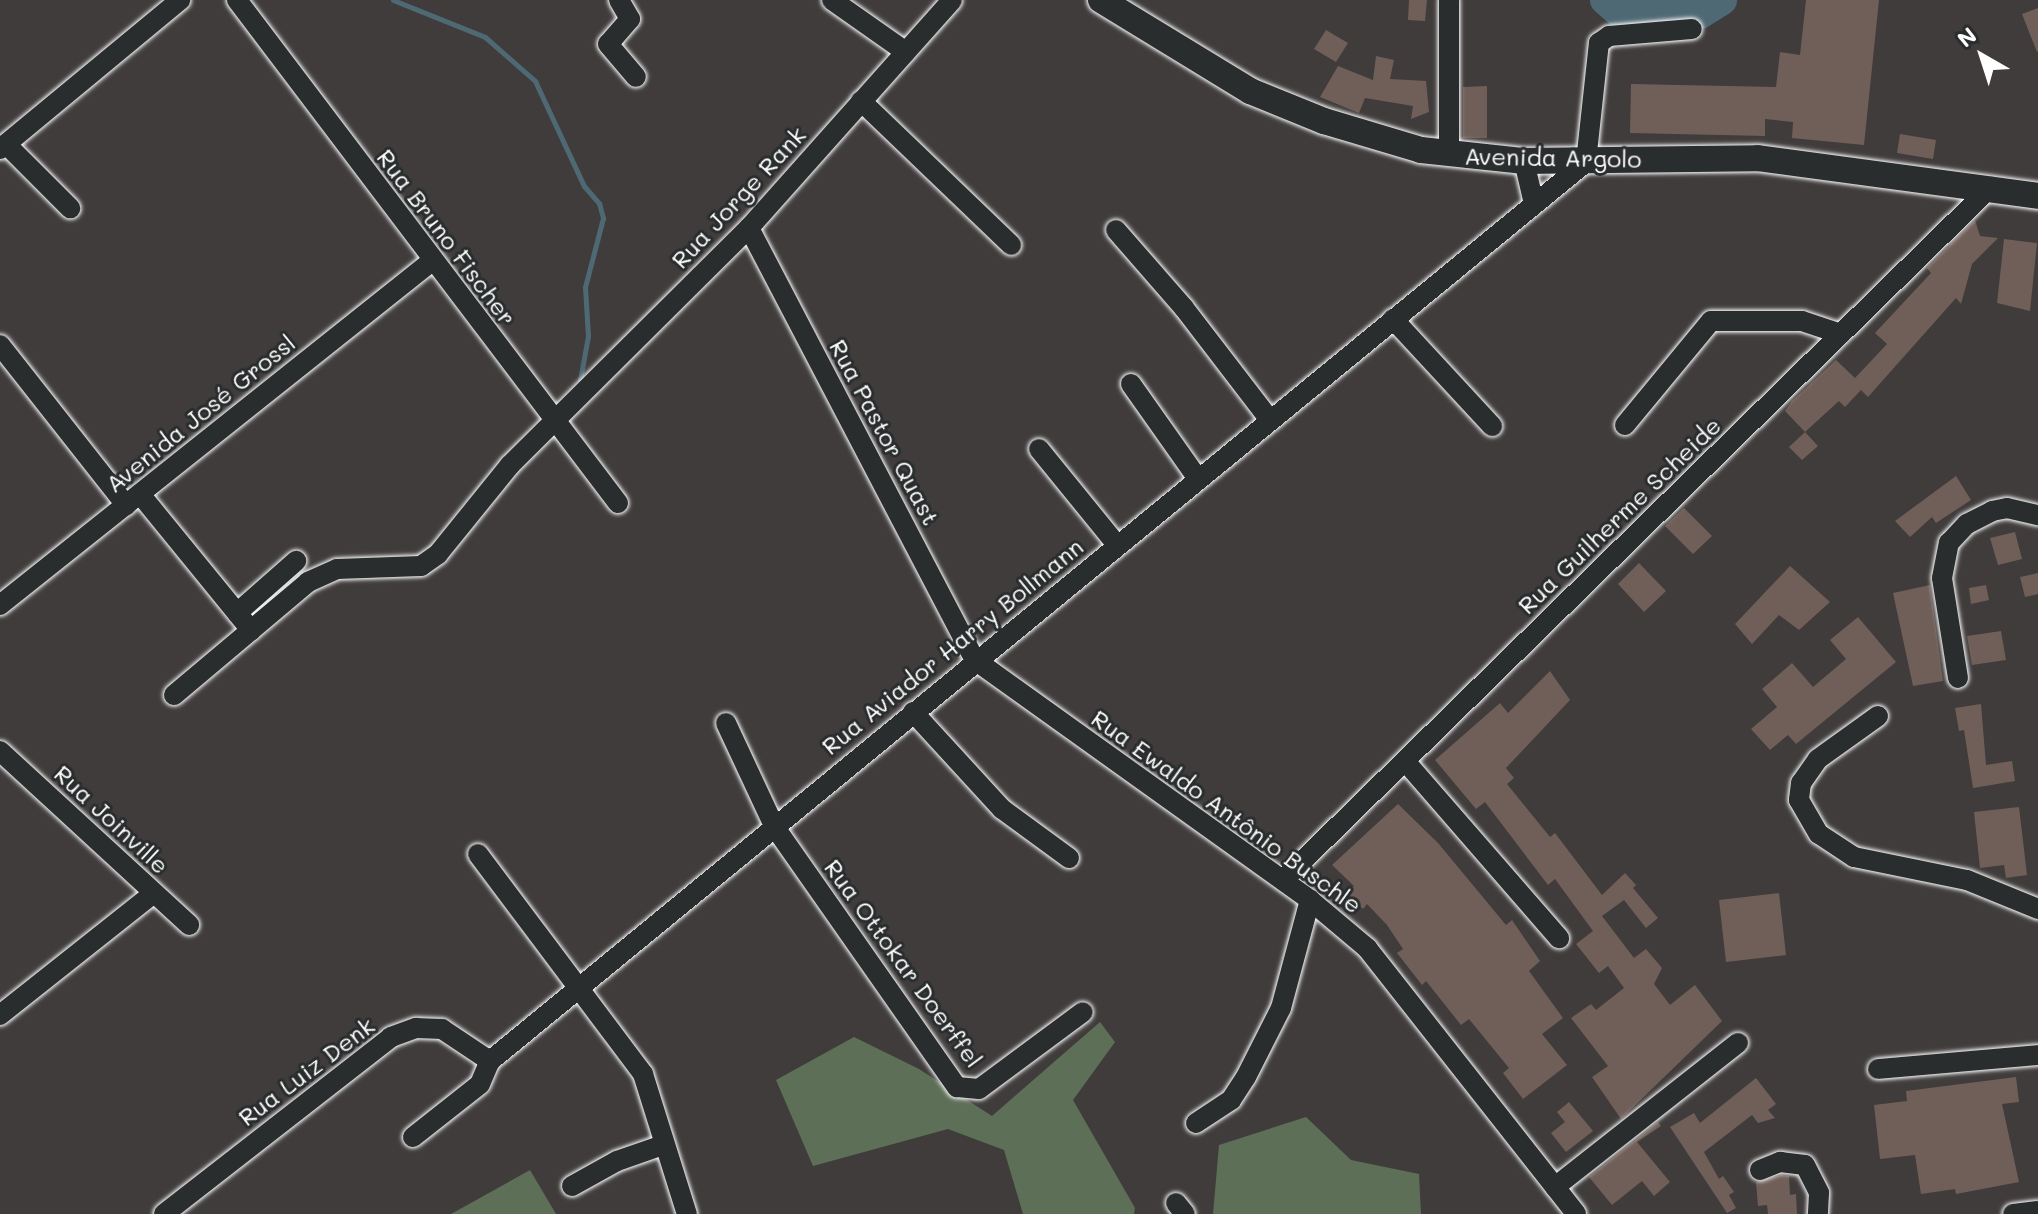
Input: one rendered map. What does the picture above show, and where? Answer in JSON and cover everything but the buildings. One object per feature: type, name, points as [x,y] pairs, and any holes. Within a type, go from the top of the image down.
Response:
[{"type":"main road","name":"Avenida Argolo","points":[[1101,0],[1219,74],[1288,108],[1362,135],[1449,155],[1586,162],[1758,158],[1991,187],[2038,196]]},
{"type":"street","points":[[70,208],[3,146],[180,0]]},
{"type":"street","name":"Rua Bruno Fischer","points":[[237,0],[618,503]]},
{"type":"street","points":[[619,0],[630,19],[608,44],[636,77]]},
{"type":"street","points":[[832,0],[906,52]]},
{"type":"street","name":"Rua Jorge Rank","points":[[174,695],[308,582],[337,569],[421,566],[438,554],[510,465],[749,228],[952,0]]},
{"type":"street","points":[[1449,0],[1449,155]]},
{"type":"street","points":[[1586,162],[1594,54],[1599,43],[1609,36],[1692,29]]},
{"type":"street","points":[[861,101],[1011,245]]},
{"type":"street","points":[[1524,161],[1534,204]]},
{"type":"street","name":"Rua Aviador Harry Bollmann","points":[[413,1137],[480,1084],[490,1061],[975,660],[1586,162]]},
{"type":"street","name":"Rua Guilherme Scheide","points":[[1283,880],[1991,187]]},
{"type":"street","name":"Rua Pastor Quast","points":[[749,228],[975,660]]},
{"type":"street","points":[[1116,230],[1184,308],[1270,420]]},
{"type":"street","name":"Avenida José Grossl","points":[[0,605],[432,261]]},
{"type":"street","points":[[1393,319],[1492,426]]},
{"type":"street","points":[[1625,425],[1695,334],[1711,321],[1802,321],[1841,334]]},
{"type":"street","points":[[0,345],[133,500],[251,630]]},
{"type":"street","points":[[1131,384],[1198,479]]},
{"type":"street","points":[[1039,449],[1117,545]]},
{"type":"street","points":[[1958,678],[1942,578],[1949,543],[1967,524],[1992,511],[2007,508],[2038,515]]},
{"type":"street","points":[[237,613],[296,561]]},
{"type":"street","name":"Rua Ewaldo Antônio Buschle","points":[[975,660],[1310,900],[1388,971],[1576,1214]]},
{"type":"street","points":[[913,712],[1002,809],[1069,858]]},
{"type":"street","points":[[1878,716],[1818,759],[1801,783],[1799,800],[1819,834],[1854,857],[1967,880],[2038,909]]},
{"type":"street","name":"Rua Ottokar Doerffel","points":[[726,723],[774,826],[957,1087],[979,1089],[1083,1012]]},
{"type":"street","name":"Rua Joinville","points":[[0,751],[189,925]]},
{"type":"street","points":[[1405,761],[1559,938]]},
{"type":"street","points":[[478,854],[643,1074],[687,1214]]},
{"type":"street","points":[[0,1015],[154,893]]},
{"type":"street","points":[[1196,1123],[1231,1100],[1246,1077],[1281,1008],[1310,900]]},
{"type":"street","name":"Rua Luiz Denk","points":[[164,1214],[391,1037],[416,1028],[442,1029],[490,1061]]},
{"type":"street","points":[[1555,1187],[1738,1043]]},
{"type":"street","points":[[1878,1069],[2038,1055]]},
{"type":"street","points":[[572,1186],[617,1161],[663,1145]]},
{"type":"street","points":[[1760,1170],[1780,1162],[1805,1165],[1819,1193],[1818,1214]]},
{"type":"street","points":[[2013,1214],[2038,1211]]},
{"type":"green space","points":[[1100,1022],[1115,1042],[1073,1100],[1135,1208],[1134,1214],[1023,1214],[1004,1150],[948,1129],[813,1166],[776,1080],[854,1037],[919,1069],[992,1116]]},
{"type":"green space","points":[[1306,1117],[1351,1160],[1419,1174],[1421,1214],[1213,1214],[1219,1145]]},
{"type":"green space","points":[[530,1170],[556,1214],[451,1214]]},
{"type":"waterway","points":[[393,0],[485,37],[535,81],[584,186],[599,203],[603,218],[585,287],[588,336],[580,380]]},
{"type":"waterway","points":[[1605,0],[1620,13],[1700,14],[1722,0]]}]
